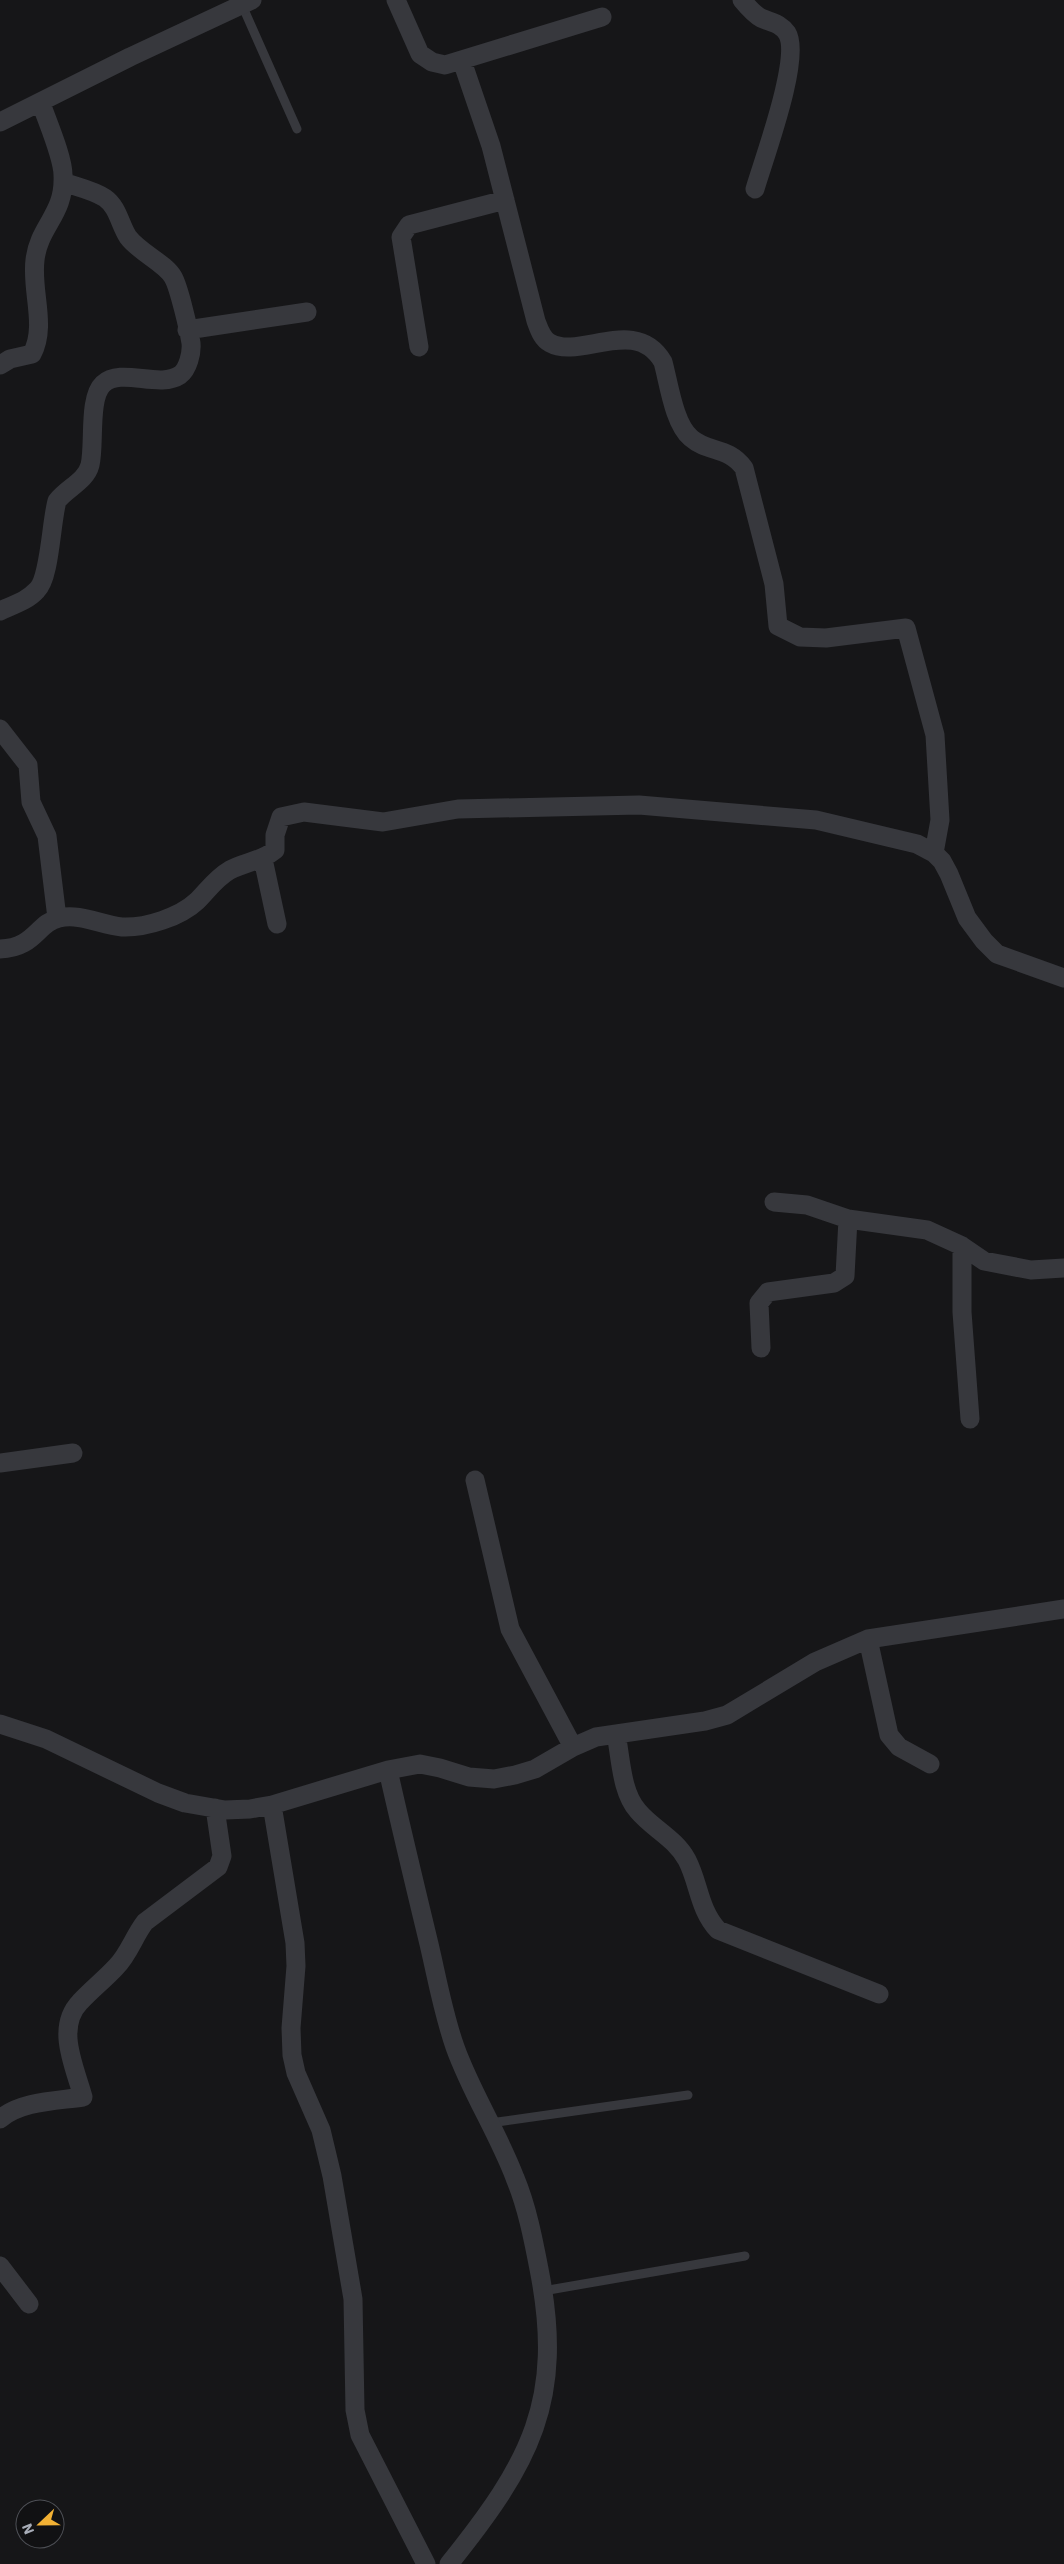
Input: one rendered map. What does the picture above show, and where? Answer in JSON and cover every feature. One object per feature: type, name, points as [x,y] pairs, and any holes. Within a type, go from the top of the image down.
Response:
[{"type":"street","points":[[396,0],[420,54],[439,64],[452,64],[602,17]]},
{"type":"street","points":[[742,0],[760,18],[779,24],[788,35],[791,51],[784,93],[755,189]]},
{"type":"street","points":[[0,122],[130,57],[247,3]]},
{"type":"street","points":[[462,61],[491,146],[542,336],[551,344],[564,347],[621,339],[648,346],[658,353],[663,362],[680,427],[692,439],[736,456],[744,468],[774,584],[778,626],[800,637],[826,638],[906,628],[935,735],[940,820],[934,852]]},
{"type":"street","points":[[0,366],[10,360],[32,354],[38,342],[35,261],[42,235],[57,211],[63,197],[63,173],[41,102]]},
{"type":"street","points":[[0,611],[26,599],[38,589],[41,583],[58,501],[65,491],[84,476],[90,466],[96,397],[102,384],[112,378],[168,380],[181,374],[189,360],[191,344],[174,278],[166,268],[148,257],[128,237],[107,199],[92,191],[63,182]]},
{"type":"street","points":[[419,347],[401,237],[404,230],[409,225],[504,200]]},
{"type":"street","points":[[187,330],[306,312]]},
{"type":"street","points":[[0,729],[28,765],[31,802],[47,836],[57,918]]},
{"type":"street","points":[[0,949],[10,948],[29,941],[57,918],[75,916],[124,927],[150,923],[173,915],[195,903],[217,878],[232,869],[263,858],[275,850],[274,835],[277,821],[286,814],[304,812],[383,822],[458,809],[639,805],[816,820],[918,844],[934,852],[942,860],[967,918],[984,941],[997,954],[1064,978]]},
{"type":"street","points":[[263,858],[277,924]]},
{"type":"street","points":[[774,1202],[807,1205],[848,1219],[927,1230],[962,1246],[984,1262],[1031,1270],[1064,1268]]},
{"type":"street","points":[[761,1348],[759,1303],[768,1292],[834,1283],[846,1276],[848,1219]]},
{"type":"street","points":[[962,1246],[962,1312],[970,1419]]},
{"type":"street","points":[[0,1463],[73,1453]]},
{"type":"street","points":[[475,1480],[510,1629],[572,1747]]},
{"type":"street","points":[[0,1724],[46,1739],[158,1793],[185,1803],[215,1808],[250,1809],[272,1805],[388,1770],[420,1764],[469,1777],[494,1779],[534,1769],[572,1747],[596,1738],[704,1721],[726,1715],[815,1662],[868,1638],[1064,1609]]},
{"type":"street","points":[[868,1638],[889,1735],[899,1747],[930,1764]]},
{"type":"street","points":[[616,1734],[628,1795],[645,1819],[679,1848],[687,1861],[708,1919],[718,1930],[879,1994]]},
{"type":"street","points":[[388,1770],[454,2045],[516,2179],[531,2230],[543,2291],[549,2356],[538,2420],[510,2483],[486,2518],[449,2564]]},
{"type":"street","points":[[272,1805],[295,1943],[296,1966],[290,2028],[292,2056],[296,2073],[321,2130],[334,2185],[353,2299],[355,2410],[360,2435],[426,2564]]},
{"type":"street","points":[[0,2119],[9,2111],[83,2097],[66,2037],[68,2022],[78,2004],[124,1957],[136,1934],[145,1922],[218,1867],[222,1856],[215,1808]]},
{"type":"street","points":[[0,2266],[29,2304]]},
{"type":"lane","points":[[247,3],[297,129]]},
{"type":"lane","points":[[490,2122],[688,2094]]},
{"type":"lane","points":[[543,2291],[745,2256]]}]
